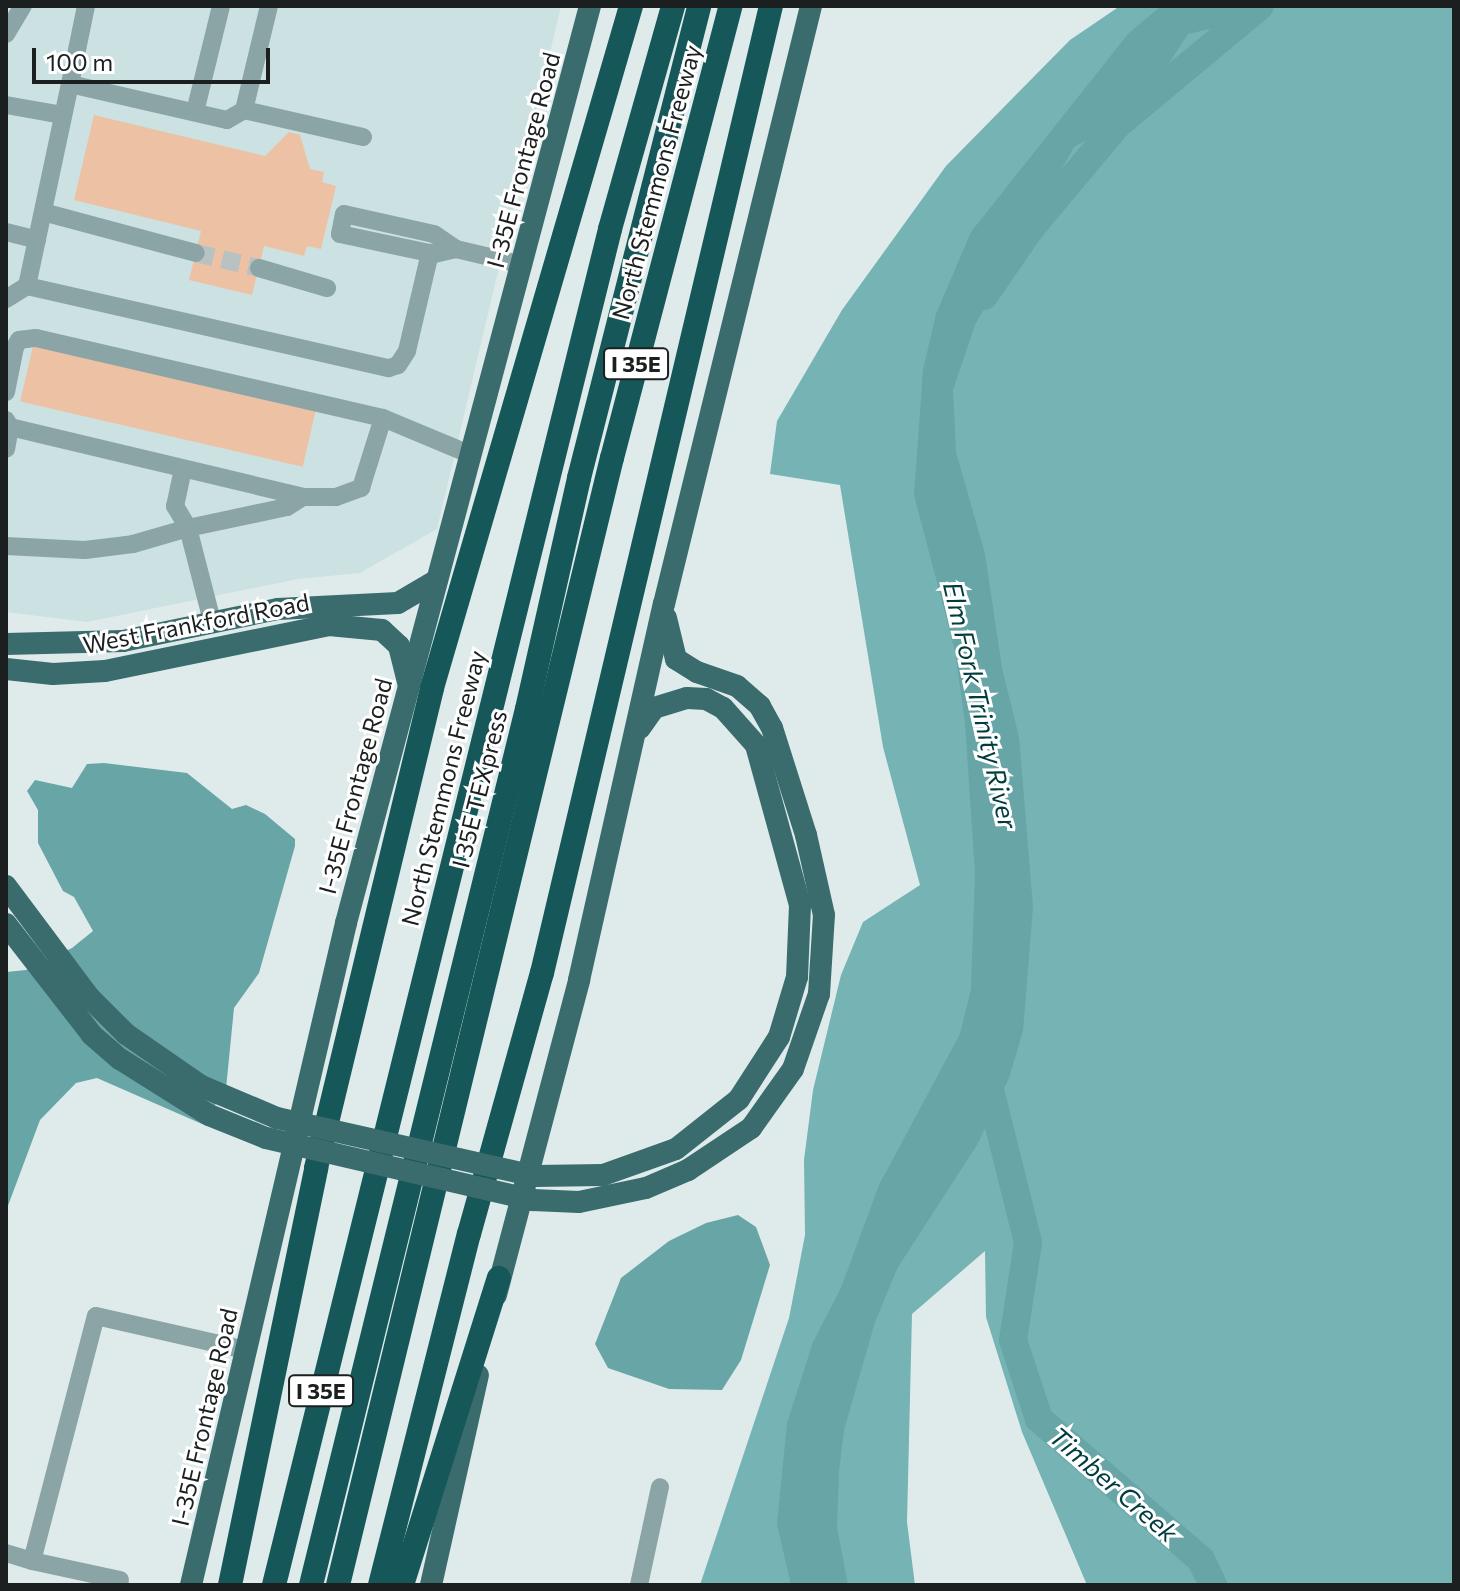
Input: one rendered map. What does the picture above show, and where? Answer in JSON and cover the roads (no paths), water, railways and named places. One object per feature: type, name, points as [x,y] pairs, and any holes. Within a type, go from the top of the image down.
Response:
[{"type":"highway","points":[[230,1585],[316,1168],[432,688],[631,6]]},
{"type":"highway","name":"North Stemmons Freeway","points":[[274,1585],[610,229],[673,6]]},
{"type":"highway","name":"I 35E TEXpress","points":[[311,1585],[483,943],[527,709],[579,478],[699,6]]},
{"type":"highway","name":"North Stemmons Freeway","points":[[338,1585],[483,943],[548,725],[612,458],[731,6]]},
{"type":"highway","points":[[380,1585],[542,973],[604,719],[658,467],[771,6]]},
{"type":"highway","points":[[402,1585],[499,1278]]},
{"type":"main road","name":"I-35E Frontage Road","points":[[191,1585],[346,923],[590,6]]},
{"type":"main road","points":[[431,1585],[499,1278],[579,980],[664,604],[811,6]]},
{"type":"main road","name":"West Frankford Road","points":[[6,644],[123,641],[278,609],[398,603],[437,580]]},
{"type":"main road","points":[[6,924],[92,1035],[120,1059],[209,1115],[266,1138],[533,1200],[579,1202],[646,1188],[688,1170],[751,1128],[793,1069],[820,981],[824,915],[816,874],[772,728],[760,706],[737,686],[697,672],[676,659],[670,648],[664,604]]},
{"type":"main road","points":[[212,621],[218,646]]},
{"type":"main road","name":"West Frankford Road","points":[[6,669],[53,674],[105,671],[329,625],[373,628],[399,646],[408,684]]},
{"type":"main road","points":[[6,886],[89,997],[126,1034],[201,1086],[277,1118],[535,1176],[603,1175],[676,1149],[739,1099],[779,1037],[797,977],[800,905],[756,745],[723,708],[706,699],[687,698],[654,708],[637,733]]},
{"type":"lane","points":[[6,34],[23,6]]},
{"type":"lane","points":[[27,286],[86,6]]},
{"type":"lane","points":[[195,112],[221,6]]},
{"type":"lane","points":[[244,110],[269,6]]},
{"type":"lane","points":[[70,84],[227,120],[244,110],[363,137]]},
{"type":"lane","points":[[6,105],[63,115]]},
{"type":"lane","points":[[43,212],[196,253]]},
{"type":"lane","points":[[456,249],[430,253],[340,234],[344,214],[434,234],[456,249],[523,265]]},
{"type":"lane","points":[[6,232],[37,240]]},
{"type":"lane","points":[[6,299],[27,286],[389,368],[407,351],[430,253]]},
{"type":"lane","points":[[259,268],[327,288]]},
{"type":"lane","points":[[6,392],[15,347],[19,340],[36,338],[383,418],[469,454]]},
{"type":"lane","points":[[6,449],[8,424],[303,497],[336,497],[367,481],[383,418]]},
{"type":"lane","points":[[183,469],[175,506],[188,528],[212,621]]},
{"type":"lane","points":[[6,546],[85,550],[133,544],[188,528],[287,507],[303,497]]},
{"type":"lane","points":[[32,1561],[96,1316],[246,1350]]},
{"type":"lane","points":[[639,1585],[660,1487]]},
{"type":"lane","points":[[6,1553],[120,1580]]},
{"type":"water","points":[[1161,6],[1272,6],[1254,19],[1188,34],[1137,112],[1074,147],[975,325],[953,390],[956,452],[985,554],[1002,668],[1019,737],[1033,907],[1023,1031],[1009,1078],[977,1145],[898,1267],[875,1322],[844,1430],[839,1472],[837,1527],[848,1585],[791,1585],[777,1524],[787,1423],[813,1342],[841,1288],[879,1185],[960,1034],[971,989],[975,873],[965,723],[955,651],[914,495],[923,370],[936,314],[971,232],[1128,34]]},
{"type":"water","points":[[104,763],[187,773],[232,809],[246,805],[265,814],[295,839],[295,846],[259,973],[234,1008],[226,1089],[202,1124],[97,1078],[76,1083],[40,1120],[6,1211],[6,972],[26,970],[72,948],[93,931],[74,897],[63,891],[38,843],[38,810],[27,791],[35,780],[72,788],[87,764]]},
{"type":"water","points":[[738,1215],[756,1227],[770,1265],[741,1360],[722,1390],[669,1389],[608,1368],[595,1344],[621,1278],[669,1241],[706,1223]]},
{"type":"waterway","name":"Elm Fork Trinity River","points":[[984,296],[1030,229],[1117,125],[1260,6]]},
{"type":"waterway","name":"Timber Creek","points":[[985,1070],[1028,1243],[1013,1340],[1039,1419],[1201,1560],[1213,1585]]},
{"type":"tunnel","points":[[196,253],[259,268]]}]
